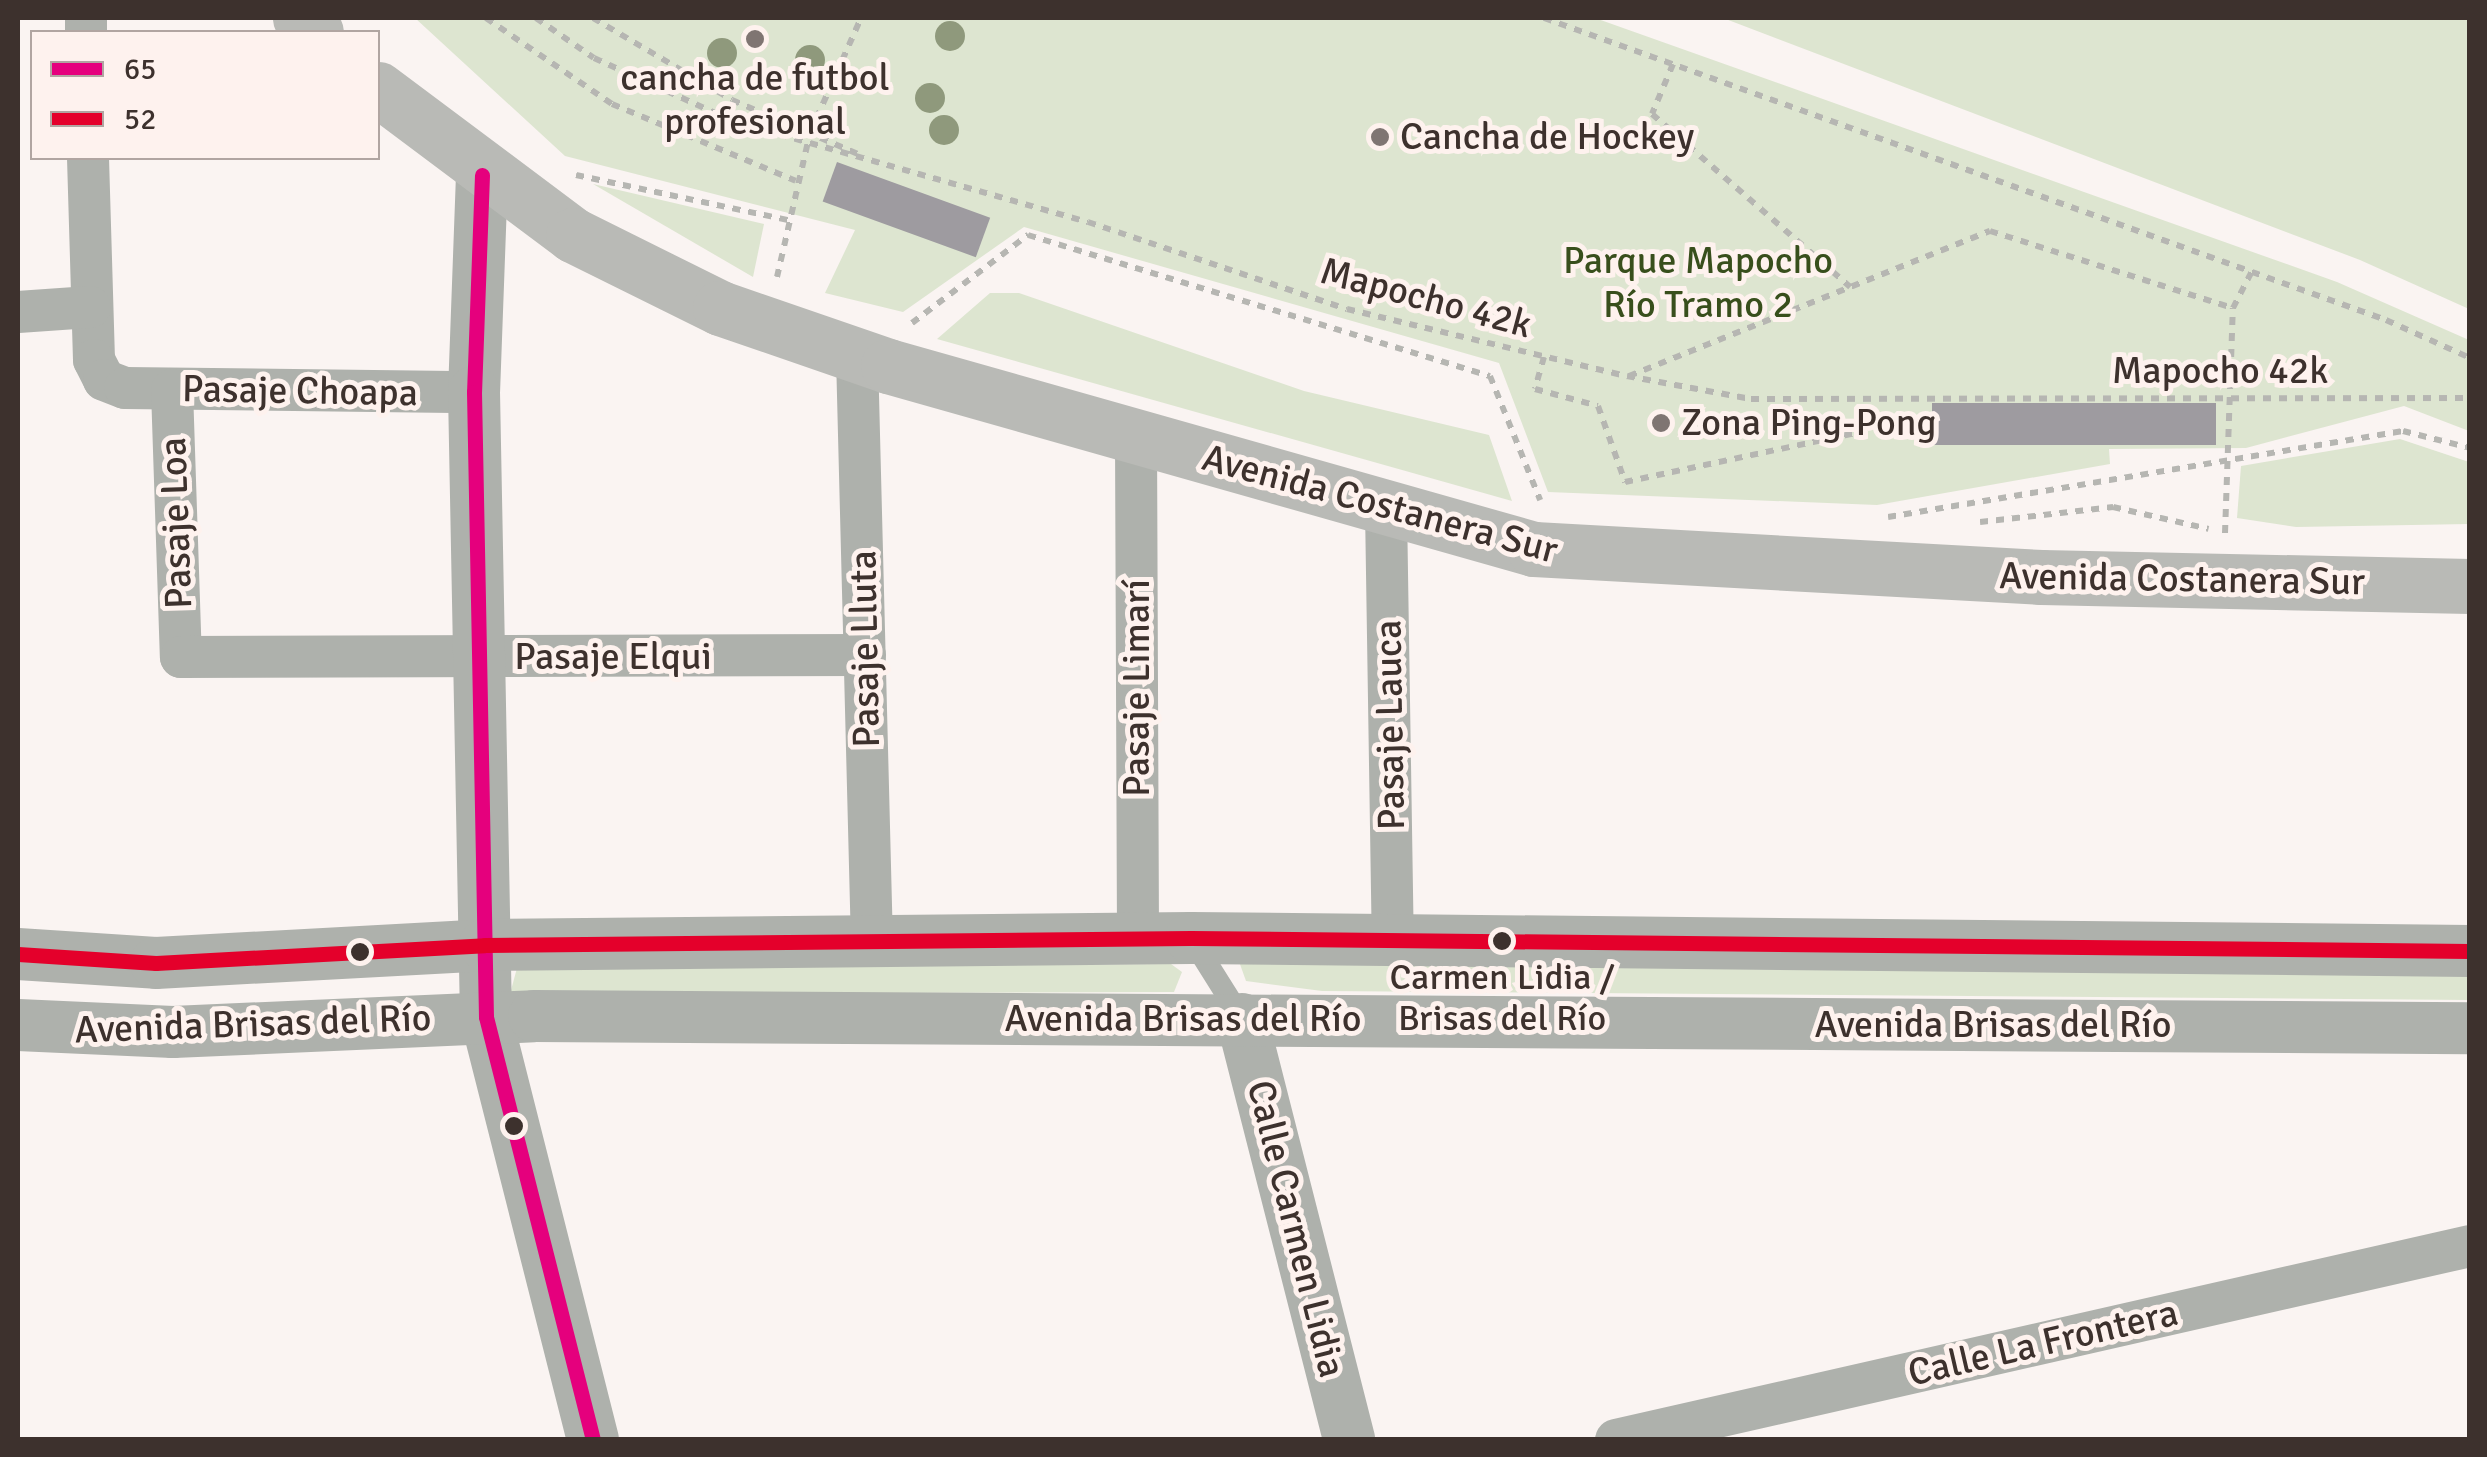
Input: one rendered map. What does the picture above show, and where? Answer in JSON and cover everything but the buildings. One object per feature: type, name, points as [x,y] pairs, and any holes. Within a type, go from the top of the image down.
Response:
[{"type":"main road","name":"Avenida Costanera Sur","points":[[380,91],[482,175],[665,285],[876,346],[1136,437],[1386,508],[1587,558],[2470,586]]},
{"type":"street","name":"Pasaje Loa","points":[[88,160],[90,307],[97,370],[125,388]]},
{"type":"street","points":[[482,175],[474,392],[476,657],[486,1018],[593,1440]]},
{"type":"street","points":[[18,312],[90,307]]},
{"type":"street","name":"Pasaje Lluta","points":[[872,942],[865,656],[876,346]]},
{"type":"street","name":"Pasaje Choapa","points":[[125,388],[474,392]]},
{"type":"street","name":"Pasaje Loa","points":[[172,390],[180,657]]},
{"type":"street","name":"Pasaje Limarí","points":[[1136,437],[1138,939]]},
{"type":"street","name":"Pasaje Lauca","points":[[1386,508],[1393,941]]},
{"type":"street","name":"Pasaje Elqui","points":[[180,657],[865,656]]},
{"type":"street","name":"Avenida Brisas del Río","points":[[18,954],[156,962],[485,945],[1191,938],[2470,951]]},
{"type":"street","name":"Avenida Brisas del Río","points":[[18,1025],[172,1032],[486,1018],[2470,1028]]},
{"type":"street","name":"Calle Carmen Lidia","points":[[1242,1019],[1349,1440]]},
{"type":"street","name":"Calle La Frontera","points":[[1616,1440],[2470,1246]]},
{"type":"lane","points":[[1191,938],[1242,1019]]},
{"type":"path","points":[[486,18],[612,104],[796,181]]},
{"type":"path","name":"Mapocho 42k","points":[[536,18],[612,66],[807,143],[1347,309],[1627,376],[1750,399],[2470,398]]},
{"type":"path","points":[[593,18],[810,134],[888,166]]},
{"type":"path","points":[[763,286],[775,290],[807,143],[861,18]]},
{"type":"path","points":[[1544,18],[2252,271],[2470,358]]},
{"type":"path","points":[[1673,64],[1652,114],[1850,287]]},
{"type":"path","points":[[584,189],[568,177],[788,220]]},
{"type":"path","points":[[1627,376],[1990,230],[2232,308]]},
{"type":"path","points":[[876,346],[1028,235],[1490,376],[1544,512],[1530,511]]},
{"type":"path","points":[[2225,532],[2232,308],[2252,271]]},
{"type":"path","points":[[1544,357],[1535,388],[1598,406],[1625,482],[1869,430],[1866,399]]},
{"type":"path","points":[[1926,524],[1873,521],[2403,431],[2470,448]]},
{"type":"path","points":[[1963,523],[2113,508],[2236,535]]},
{"type":"green space","name":"Parque Mapocho Río Tramo 2","points":[[415,18],[1595,18],[2337,282],[2469,340],[2469,431],[2404,406],[2246,448],[2109,449],[2110,464],[1877,505],[1548,492],[1499,363],[1024,227],[903,312],[825,293],[855,230],[565,156]]},
{"type":"green space","points":[[1723,18],[2469,18],[2469,309],[2360,260]]},
{"type":"green space","points":[[593,184],[764,224],[753,277]]},
{"type":"green space","points":[[990,293],[1019,293],[1304,391],[1489,435],[1512,501],[937,339]]},
{"type":"green space","points":[[2400,439],[2469,462],[2469,524],[2296,527],[2237,518],[2241,466]]},
{"type":"green space","points":[[1236,953],[2469,964],[2470,1000],[1322,991],[1246,981]]},
{"type":"green space","points":[[1171,964],[1182,972],[1174,992],[510,994],[517,968]]},
{"type":"transit line","name":"65","points":[[482,175],[474,392],[486,1017],[593,1440]]},
{"type":"transit line","name":"52","points":[[18,954],[156,963],[485,945],[1191,938],[2470,951]]},
{"type":"place","name":"cancha de futbol profesional","points":[[755,39]]},
{"type":"place","name":"Cancha de Hockey","points":[[1380,137]]},
{"type":"place","name":"Zona Ping-Pong","points":[[1661,423]]},
{"type":"place","name":"Carmen Lidia / Brisas del Río","points":[[1502,941]]}]
